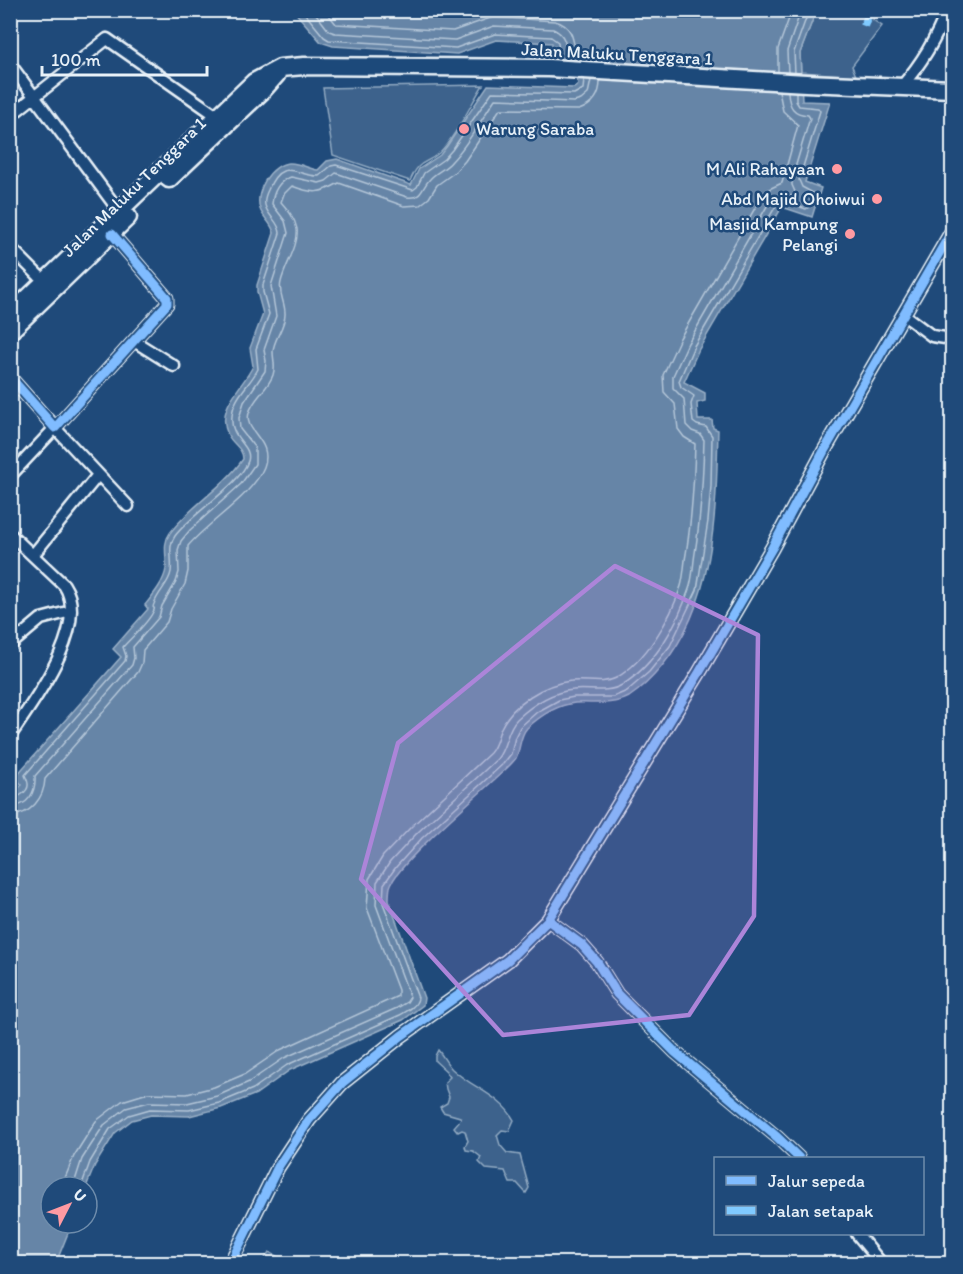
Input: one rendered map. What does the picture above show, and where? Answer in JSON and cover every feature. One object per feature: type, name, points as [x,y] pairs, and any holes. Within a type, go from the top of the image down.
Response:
[{"type":"highway","name":"Jalan Maluku Tenggara 1","points":[[10,331],[119,211],[261,76],[280,68],[304,66],[549,68],[952,89]]},
{"type":"highway","name":"Jalan Maluku Tenggara 1","points":[[10,315],[112,234],[262,91],[273,80],[280,68]]},
{"type":"street","points":[[901,87],[921,64],[937,36],[947,10]]},
{"type":"street","points":[[10,116],[107,39],[217,116]]},
{"type":"street","points":[[10,64],[119,211]]},
{"type":"street","points":[[230,1263],[278,1167],[309,1120],[342,1083],[401,1036],[508,960],[548,920],[733,615],[824,451],[952,231]]},
{"type":"street","points":[[10,476],[135,342],[167,304],[168,301],[112,234]]},
{"type":"street","points":[[10,247],[49,286]]},
{"type":"street","points":[[904,315],[932,336],[952,339]]},
{"type":"street","points":[[135,342],[174,366]]},
{"type":"street","points":[[10,377],[128,506]]},
{"type":"street","points":[[33,555],[98,475]]},
{"type":"street","points":[[10,534],[64,585],[69,594],[71,611],[66,639],[53,670],[10,736]]},
{"type":"street","points":[[10,645],[41,619],[71,611]]},
{"type":"street","points":[[548,920],[582,945],[597,962],[617,993],[675,1052],[798,1157]]},
{"type":"street","points":[[858,1235],[882,1263]]},
{"type":"highlighted area","points":[[615,566],[758,635],[754,916],[689,1015],[503,1035],[361,879],[398,743]]},
{"type":"shaded area","points":[[816,11],[876,11],[873,20],[882,26],[852,66],[856,76],[801,72],[800,53]]},
{"type":"shaded area","points":[[483,85],[445,147],[420,165],[410,181],[333,155],[323,88]]},
{"type":"shaded area","points":[[438,1050],[452,1069],[494,1098],[514,1120],[509,1131],[502,1130],[497,1135],[500,1145],[507,1153],[520,1155],[529,1188],[526,1193],[517,1183],[510,1183],[505,1171],[486,1169],[479,1162],[481,1157],[473,1151],[466,1150],[465,1146],[468,1141],[465,1131],[458,1132],[454,1127],[461,1119],[460,1117],[443,1112],[440,1107],[447,1103],[449,1097],[445,1082],[450,1077],[435,1061]]},
{"type":"shaded area","points":[[269,1252],[289,1263],[262,1263]]},
{"type":"water","points":[[294,11],[816,11],[800,53],[802,101],[830,102],[805,182],[821,188],[812,217],[782,207],[699,349],[684,382],[705,393],[705,401],[697,403],[698,420],[712,420],[713,428],[718,430],[714,523],[710,554],[693,613],[680,640],[655,674],[629,697],[609,703],[568,704],[549,712],[527,728],[513,762],[424,845],[396,876],[390,887],[389,901],[424,998],[423,1005],[403,1020],[290,1070],[256,1094],[221,1108],[189,1116],[151,1115],[132,1120],[115,1133],[91,1175],[39,1175],[39,1235],[67,1235],[56,1263],[11,1264],[11,795],[22,785],[15,777],[121,657],[113,649],[148,609],[145,605],[163,579],[166,569],[165,546],[170,533],[187,514],[226,479],[243,459],[241,452],[228,435],[225,416],[227,407],[253,366],[250,348],[263,314],[257,285],[274,233],[260,209],[259,195],[262,187],[271,173],[283,164],[294,163],[318,170],[327,161],[337,159],[411,185],[419,169],[440,155],[447,146],[488,85],[574,88],[578,85],[577,78],[554,75],[552,43],[496,40],[457,54],[333,46],[321,42]]},
{"type":"marked path","points":[[864,26],[870,10]]},
{"type":"cycle path","points":[[230,1264],[278,1167],[309,1120],[342,1083],[401,1036],[508,960],[548,920],[699,673],[952,231]]},
{"type":"cycle path","points":[[10,377],[55,428],[167,304],[167,298],[112,234]]},
{"type":"cycle path","points":[[548,920],[582,945],[597,962],[617,994],[675,1052],[798,1157]]},
{"type":"place","name":"Warung Saraba","points":[[464,129]]},
{"type":"place","name":"M Ali Rahayaan","points":[[837,169]]},
{"type":"place","name":"Abd Majid Ohoiwui","points":[[877,199]]},
{"type":"place","name":"Masjid Kampung Pelangi","points":[[850,234]]}]
